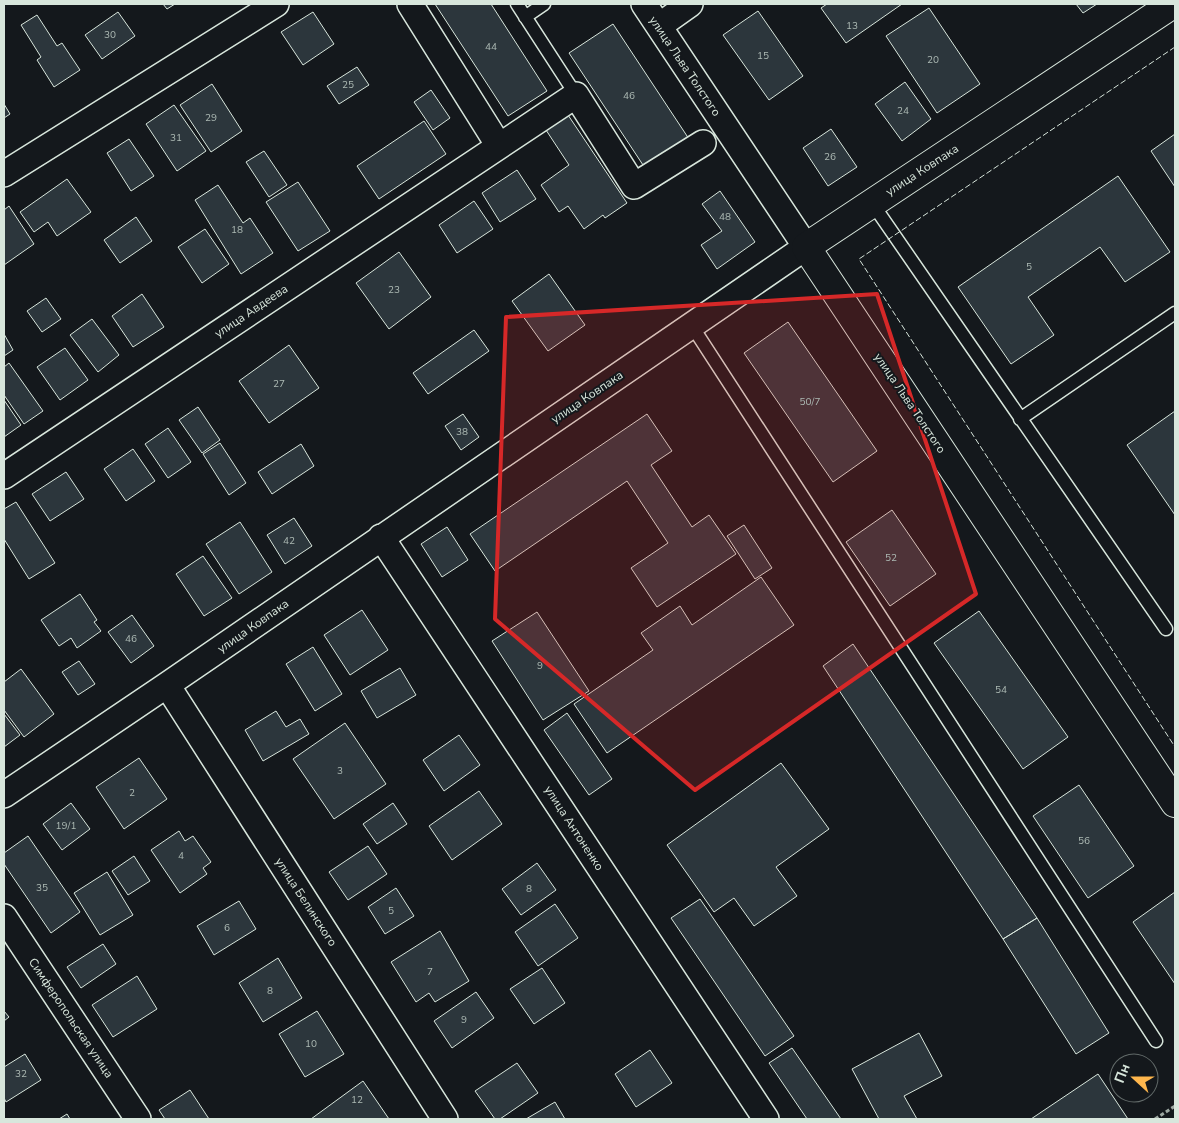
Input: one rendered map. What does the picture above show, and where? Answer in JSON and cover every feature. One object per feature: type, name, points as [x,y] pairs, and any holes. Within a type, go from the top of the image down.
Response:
[{"type":"main road","name":"улица Ковпака","points":[[806,247],[1173,4]]},
{"type":"main road","name":"улица Льва Толстого","points":[[806,247],[1175,803]]},
{"type":"street","points":[[4,174],[276,4]]},
{"type":"street","points":[[410,4],[499,146]]},
{"type":"street","name":"улица Льва Толстого","points":[[644,4],[806,247]]},
{"type":"street","points":[[659,26],[690,4]]},
{"type":"street","points":[[576,95],[634,186],[703,143]]},
{"type":"street","name":"улица Авдеева","points":[[4,476],[576,95]]},
{"type":"street","name":"улица Ковпака","points":[[4,795],[168,685],[806,247]]},
{"type":"street","name":"улица Антоненко","points":[[381,537],[766,1119]]},
{"type":"street","name":"улица Белинского","points":[[168,685],[445,1119]]},
{"type":"street","name":"Симферопольская улица","points":[[4,917],[138,1119]]},
{"type":"lane","points":[[517,4],[576,95]]},
{"type":"lane","points":[[525,17],[544,4]]},
{"type":"lane","points":[[872,203],[1166,629]]},
{"type":"lane","points":[[1020,419],[1175,312]]},
{"type":"lane","points":[[692,326],[1156,1041]]},
{"type":"path","points":[[1155,1119],[1175,1106]]},
{"type":"highlighted area","points":[[877,294],[976,594],[695,790],[495,619],[506,317]]},
{"type":"building","points":[[163,4],[175,4],[167,9]]},
{"type":"building","points":[[435,4],[491,4],[547,91],[508,116]]},
{"type":"building","points":[[827,4],[902,4],[846,43],[821,8]]},
{"type":"building","points":[[1076,4],[1097,4],[1083,13]]},
{"type":"building","points":[[929,8],[980,84],[937,113],[886,36]]},
{"type":"building","points":[[758,11],[803,76],[769,100],[723,35]]},
{"type":"building","points":[[118,12],[135,36],[102,59],[85,35]]},
{"type":"building","points":[[313,12],[334,44],[303,65],[281,32]]},
{"type":"building","points":[[37,15],[57,46],[62,43],[80,70],[54,87],[37,60],[41,57],[21,25]]},
{"type":"building","points":[[613,24],[689,139],[645,168],[569,53]]},
{"type":"building","points":[[357,67],[369,85],[339,104],[327,86]]},
{"type":"building","points":[[905,82],[931,119],[902,141],[875,104]]},
{"type":"building","points":[[212,84],[242,131],[211,152],[180,105]]},
{"type":"building","points":[[431,90],[450,118],[433,130],[414,102]]},
{"type":"building","points":[[4,104],[10,114],[4,118]]},
{"type":"building","points":[[174,105],[206,151],[177,171],[146,124]]},
{"type":"building","points":[[568,115],[627,203],[605,218],[603,215],[584,229],[568,206],[559,212],[541,185],[569,165],[546,130]]},
{"type":"building","points":[[424,121],[446,154],[379,199],[357,166]]},
{"type":"building","points":[[831,129],[857,167],[828,186],[803,148]]},
{"type":"building","points":[[1175,134],[1175,187],[1151,151]]},
{"type":"building","points":[[129,139],[154,176],[131,191],[107,153]]},
{"type":"building","points":[[264,151],[287,185],[269,197],[246,162]]},
{"type":"building","points":[[517,170],[536,199],[500,222],[482,193]]},
{"type":"building","points":[[1118,176],[1170,252],[1125,282],[1100,247],[1028,297],[1054,335],[1011,364],[958,287]]},
{"type":"building","points":[[67,179],[91,212],[57,236],[48,222],[34,232],[20,212]]},
{"type":"building","points":[[298,182],[330,231],[298,251],[266,202]]},
{"type":"building","points":[[218,185],[243,223],[250,218],[273,253],[241,274],[195,200]]},
{"type":"building","points":[[720,191],[755,242],[717,269],[701,245],[722,231],[702,204]]},
{"type":"building","points":[[474,201],[493,229],[457,253],[439,225]]},
{"type":"building","points":[[9,206],[34,244],[4,265],[4,210]]},
{"type":"building","points":[[136,217],[152,241],[120,263],[104,240]]},
{"type":"building","points":[[205,229],[229,264],[202,283],[178,247]]},
{"type":"building","points":[[399,252],[431,297],[389,329],[356,283]]},
{"type":"building","points":[[549,274],[585,325],[548,351],[512,301]]},
{"type":"building","points":[[142,294],[164,327],[133,347],[112,316]]},
{"type":"building","points":[[46,298],[61,319],[42,332],[27,311]]},
{"type":"building","points":[[92,319],[119,355],[98,372],[70,335]]},
{"type":"building","points":[[788,322],[877,451],[833,482],[744,353]]},
{"type":"building","points":[[474,330],[489,351],[428,394],[413,373]]},
{"type":"building","points":[[4,334],[13,350],[4,356]]},
{"type":"building","points":[[289,345],[319,388],[269,423],[239,381]]},
{"type":"building","points":[[65,348],[88,380],[60,400],[37,367]]},
{"type":"building","points":[[9,363],[43,411],[24,424],[4,395],[4,367]]},
{"type":"building","points":[[4,400],[21,425],[4,437]]},
{"type":"building","points":[[198,407],[220,440],[202,453],[179,420]]},
{"type":"building","points":[[1175,411],[1175,515],[1127,445]]},
{"type":"building","points":[[463,414],[479,437],[461,450],[445,426]]},
{"type":"building","points":[[647,414],[672,451],[651,465],[692,527],[709,515],[736,554],[657,607],[631,568],[668,543],[627,481],[495,571],[470,534]]},
{"type":"building","points":[[168,428],[191,462],[168,478],[145,444]]},
{"type":"building","points":[[220,443],[246,483],[229,495],[203,454]]},
{"type":"building","points":[[301,444],[314,466],[272,494],[258,472]]},
{"type":"building","points":[[133,449],[155,481],[126,501],[104,469]]},
{"type":"building","points":[[66,472],[84,499],[50,521],[32,494]]},
{"type":"building","points":[[16,502],[55,563],[29,579],[4,539],[4,509]]},
{"type":"building","points":[[892,510],[936,574],[890,606],[846,542]]},
{"type":"building","points":[[294,518],[312,546],[285,564],[267,535]]},
{"type":"building","points":[[240,522],[272,572],[239,594],[206,544]]},
{"type":"building","points":[[744,525],[772,568],[755,579],[727,536]]},
{"type":"building","points":[[447,527],[468,560],[442,577],[421,544]]},
{"type":"building","points":[[203,556],[232,598],[204,616],[176,574]]},
{"type":"building","points":[[761,577],[794,625],[607,753],[574,704],[653,650],[641,633],[680,606],[692,625]]},
{"type":"building","points":[[80,594],[97,620],[94,622],[101,631],[77,648],[71,638],[59,646],[41,620]]},
{"type":"building","points":[[362,610],[388,650],[350,675],[324,635]]},
{"type":"building","points":[[979,611],[1068,737],[1023,769],[934,643]]},
{"type":"building","points":[[537,612],[589,691],[543,720],[492,641]]},
{"type":"building","points":[[132,615],[154,646],[131,663],[108,632]]},
{"type":"building","points":[[853,644],[1037,918],[1003,939],[823,666]]},
{"type":"building","points":[[313,647],[342,694],[315,711],[286,664]]},
{"type":"building","points":[[79,661],[95,684],[78,695],[62,672]]},
{"type":"building","points":[[400,668],[416,695],[377,718],[361,691]]},
{"type":"building","points":[[21,669],[54,714],[24,737],[4,710],[4,682]]},
{"type":"building","points":[[276,711],[286,727],[300,719],[309,734],[263,761],[245,730]]},
{"type":"building","points":[[567,713],[612,779],[589,795],[544,730]]},
{"type":"building","points":[[4,714],[20,735],[4,747]]},
{"type":"building","points":[[345,723],[386,784],[334,819],[293,759]]},
{"type":"building","points":[[459,735],[480,765],[444,791],[423,760]]},
{"type":"building","points":[[139,758],[167,799],[124,829],[96,787]]},
{"type":"building","points":[[781,763],[829,829],[776,867],[797,896],[754,926],[734,898],[714,912],[667,845]]},
{"type":"building","points":[[1079,785],[1134,866],[1088,898],[1033,816]]},
{"type":"building","points":[[479,791],[502,824],[452,860],[429,826]]},
{"type":"building","points":[[71,803],[90,829],[62,850],[43,824]]},
{"type":"building","points":[[393,803],[407,824],[377,844],[363,824]]},
{"type":"building","points":[[179,831],[185,841],[193,836],[211,862],[203,868],[207,874],[180,893],[151,850]]},
{"type":"building","points":[[28,836],[80,912],[51,933],[4,864],[4,853]]},
{"type":"building","points":[[368,846],[387,874],[348,900],[329,872]]},
{"type":"building","points":[[134,856],[150,881],[128,895],[112,871]]},
{"type":"building","points":[[537,863],[556,890],[521,915],[502,889]]},
{"type":"building","points":[[107,872],[133,915],[100,935],[74,893]]},
{"type":"building","points":[[396,888],[414,916],[385,934],[368,907]]},
{"type":"building","points":[[1175,892],[1175,984],[1133,922]]},
{"type":"building","points":[[700,899],[794,1036],[765,1056],[671,918]]},
{"type":"building","points":[[239,901],[256,929],[214,955],[197,926]]},
{"type":"building","points":[[555,904],[578,938],[538,966],[515,932]]},
{"type":"building","points":[[1037,918],[1109,1033],[1076,1054],[1003,939]]},
{"type":"building","points":[[440,931],[469,981],[435,1002],[429,993],[416,1002],[391,962]]},
{"type":"building","points":[[103,944],[116,964],[81,988],[67,967]]},
{"type":"building","points":[[278,958],[302,998],[263,1022],[239,983]]},
{"type":"building","points":[[542,968],[565,1003],[534,1024],[510,989]]},
{"type":"building","points":[[137,976],[157,1009],[113,1037],[92,1005]]},
{"type":"building","points":[[476,992],[494,1018],[452,1048],[434,1021]]},
{"type":"building","points":[[4,1011],[9,1017],[4,1021]]},
{"type":"building","points":[[317,1011],[344,1054],[305,1077],[279,1034]]},
{"type":"building","points":[[919,1033],[942,1076],[904,1096],[917,1119],[879,1119],[852,1069]]},
{"type":"building","points":[[792,1048],[841,1119],[807,1119],[769,1063]]},
{"type":"building","points":[[650,1050],[672,1083],[636,1107],[615,1074]]},
{"type":"building","points":[[25,1054],[41,1080],[6,1102],[4,1098],[4,1067]]},
{"type":"building","points":[[517,1063],[538,1093],[500,1119],[495,1119],[475,1091]]},
{"type":"building","points":[[1098,1074],[1109,1090],[1109,1103],[1117,1103],[1128,1119],[1031,1119]]},
{"type":"building","points":[[363,1081],[389,1119],[311,1119]]},
{"type":"building","points":[[190,1090],[209,1119],[165,1119],[159,1110]]},
{"type":"building","points":[[555,1102],[565,1119],[526,1119]]},
{"type":"building","points":[[67,1114],[70,1119],[59,1119]]},
{"type":"fence","points":[[1175,47],[859,259],[1175,747]]}]
